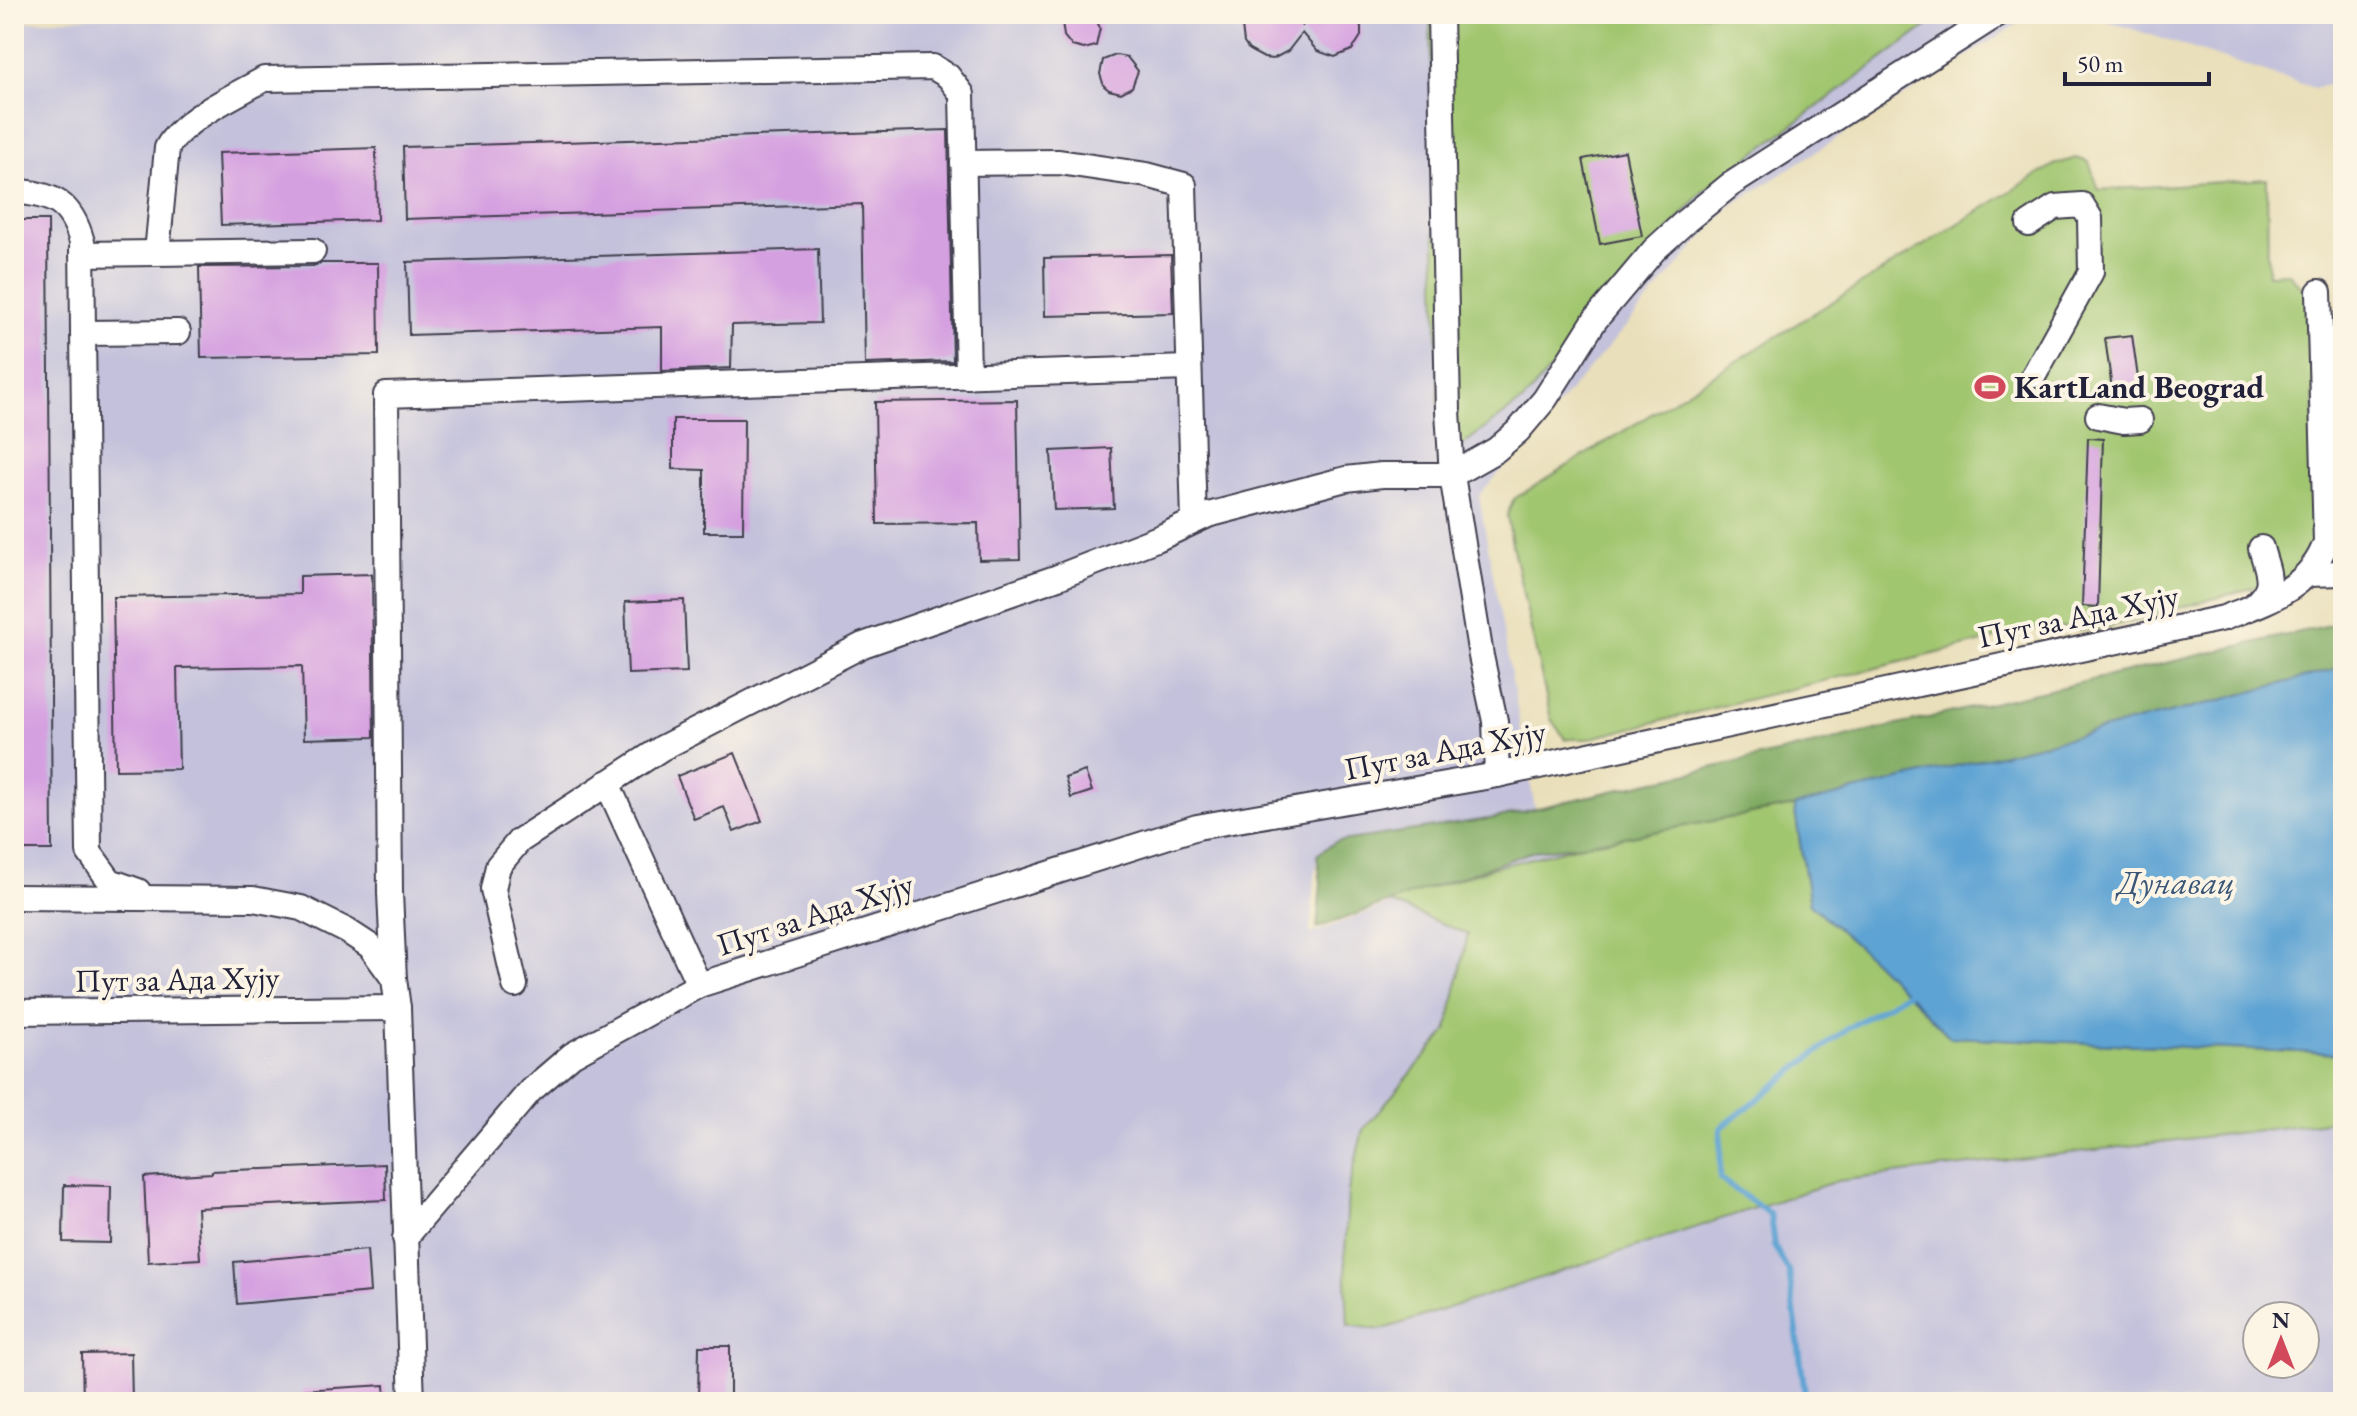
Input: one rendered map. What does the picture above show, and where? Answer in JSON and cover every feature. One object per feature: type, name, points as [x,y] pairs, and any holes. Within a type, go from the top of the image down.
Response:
[{"type":"lane","points":[[1440,14],[1452,475],[1481,656],[1495,721],[1497,775]]},
{"type":"lane","points":[[515,985],[493,889],[498,866],[519,841],[607,783],[662,748],[863,645],[1058,577],[1208,515],[1346,479],[1382,475],[1452,475],[1496,450],[1518,431],[1545,399],[1595,320],[1654,250],[1687,220],[1730,185],[1998,14]]},
{"type":"lane","points":[[157,253],[167,148],[173,135],[264,79],[933,67],[948,76],[962,94],[968,376]]},
{"type":"lane","points":[[963,163],[1059,162],[1147,175],[1184,185],[1194,521]]},
{"type":"lane","points":[[14,191],[44,197],[66,207],[78,226],[82,254],[89,852],[110,881],[152,896]]},
{"type":"lane","points":[[2029,224],[2055,207],[2082,205],[2090,218],[2091,272],[2034,375]]},
{"type":"lane","points":[[82,254],[313,251]]},
{"type":"lane","name":"Пут за Ада Хују","points":[[405,1238],[530,1091],[572,1055],[699,985],[1197,827],[1497,775],[2224,618],[2294,587],[2320,561],[2326,542],[2319,292]]},
{"type":"lane","points":[[83,333],[178,332]]},
{"type":"lane","points":[[412,1402],[398,1008],[390,893],[386,395],[1188,368]]},
{"type":"lane","points":[[2098,416],[2124,421],[2140,420]]},
{"type":"lane","points":[[2252,607],[2266,595],[2270,579],[2261,548]]},
{"type":"lane","points":[[2308,574],[2343,573]]},
{"type":"lane","points":[[607,783],[699,985]]},
{"type":"lane","points":[[14,897],[253,899],[301,908],[370,946],[394,979]]},
{"type":"lane","name":"Пут за Ада Хују","points":[[14,1012],[398,1008]]},
{"type":"shaded area","points":[[131,14],[2033,14],[1729,207],[1479,496],[1535,809],[1335,842],[1317,855],[1310,934],[1534,851],[1794,806],[1810,904],[1870,957],[1950,1037],[2343,1054],[2343,1402],[14,1402],[14,23]]},
{"type":"shaded area","points":[[2086,14],[2343,14],[2343,80],[2314,88]]},
{"type":"green space","points":[[1430,14],[1943,14],[1702,192],[1524,400],[1440,461]]},
{"type":"green space","name":"KartLand Beograd","points":[[2076,158],[2089,162],[2099,190],[2267,179],[2268,274],[2288,273],[2312,298],[2316,538],[2303,562],[2282,580],[2102,629],[2048,626],[1587,739],[1565,739],[1551,719],[1512,544],[1507,515],[1514,499],[2024,183],[2054,165]]},
{"type":"green space","points":[[2343,622],[2343,667],[1794,806],[1534,851],[1317,928],[1321,883],[1317,855],[1335,842],[1495,818]]},
{"type":"green space","points":[[1794,806],[1810,904],[1870,957],[1950,1037],[2343,1054],[2343,1120],[1837,1181],[1381,1330],[1348,1325],[1345,1258],[1348,1191],[1363,1130],[1447,1031],[1468,934],[1388,902],[1488,869],[1582,845]]},
{"type":"water","name":"Дунавац","points":[[2343,667],[2343,1054],[1950,1037],[1870,957],[1810,904],[1794,806]]},
{"type":"building","points":[[1061,14],[1091,14],[1095,17],[1100,28],[1096,46],[1084,49],[1072,46],[1064,36]]},
{"type":"building","points":[[1246,14],[1290,14],[1302,26],[1312,14],[1356,14],[1361,36],[1352,50],[1335,57],[1317,51],[1302,33],[1288,51],[1273,59],[1264,58],[1249,50],[1244,43],[1242,26]]},
{"type":"building","points":[[1116,55],[1127,57],[1138,71],[1132,87],[1121,93],[1104,86],[1100,74],[1103,60]]},
{"type":"building","points":[[948,130],[953,361],[865,364],[862,204],[405,219],[403,147]]},
{"type":"building","points":[[376,148],[377,220],[221,225],[218,153]]},
{"type":"building","points":[[1625,151],[1642,236],[1600,244],[1583,159]]},
{"type":"building","points":[[14,220],[48,220],[52,850],[14,850]]},
{"type":"building","points":[[818,249],[820,323],[732,325],[731,368],[662,371],[662,327],[409,335],[407,262]]},
{"type":"building","points":[[1171,255],[1173,313],[1045,316],[1044,258]]},
{"type":"building","points":[[321,263],[378,263],[379,355],[201,358],[199,267],[313,266]]},
{"type":"building","points":[[2132,335],[2139,385],[2112,389],[2105,338]]},
{"type":"building","points":[[1017,400],[1020,559],[979,560],[978,523],[877,524],[875,402]]},
{"type":"building","points":[[673,419],[744,419],[743,532],[704,532],[704,470],[673,469]]},
{"type":"building","points":[[2088,438],[2103,439],[2098,607],[2082,606]]},
{"type":"building","points":[[1111,448],[1114,508],[1054,510],[1051,451]]},
{"type":"building","points":[[372,574],[374,737],[304,739],[302,666],[177,668],[179,769],[116,770],[113,597],[300,594],[300,576]]},
{"type":"building","points":[[684,600],[687,672],[628,674],[625,602]]},
{"type":"building","points":[[735,753],[762,821],[734,832],[724,807],[694,819],[677,776]]},
{"type":"building","points":[[1085,771],[1092,791],[1071,798],[1065,778]]},
{"type":"building","points":[[385,1164],[386,1200],[197,1208],[200,1259],[148,1262],[144,1177]]},
{"type":"building","points":[[64,1185],[111,1186],[110,1243],[63,1242]]},
{"type":"building","points":[[367,1250],[370,1292],[237,1304],[234,1262]]},
{"type":"building","points":[[699,1346],[730,1346],[730,1402],[698,1402]]},
{"type":"building","points":[[131,1353],[132,1402],[83,1402],[82,1354]]},
{"type":"building","points":[[385,1385],[386,1402],[302,1402],[302,1390]]},
{"type":"waterway","points":[[1806,1402],[1789,1272],[1774,1246],[1770,1214],[1720,1179],[1721,1128],[1848,1028],[1906,994]]},
{"type":"place","name":"KartLand Beograd","points":[[1990,387]]}]
